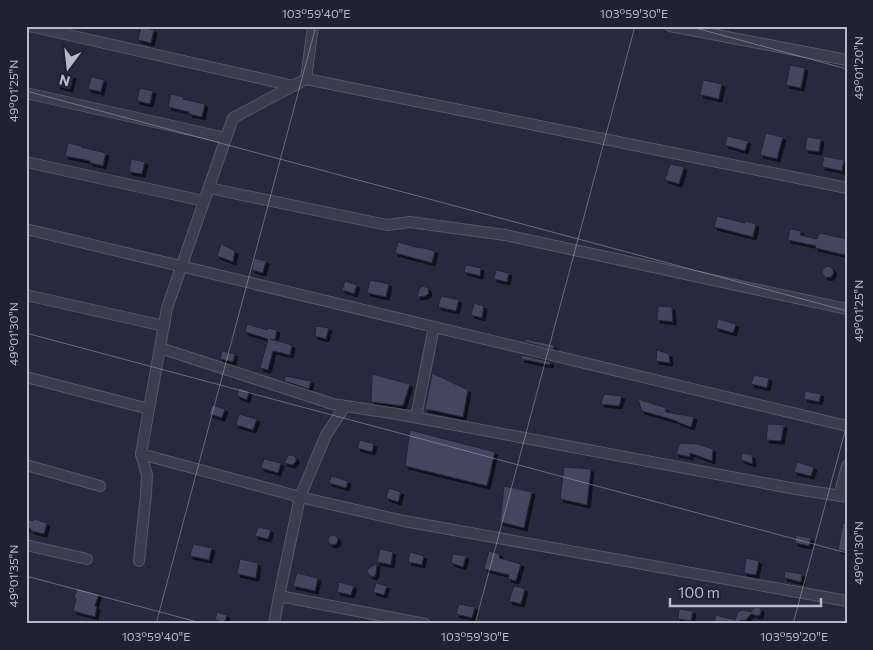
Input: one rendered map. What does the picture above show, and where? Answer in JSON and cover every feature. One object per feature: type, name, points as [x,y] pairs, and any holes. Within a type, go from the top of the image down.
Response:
[{"type":"street","points":[[29,26],[294,86]]},
{"type":"street","points":[[306,79],[313,26]]},
{"type":"street","points":[[670,26],[847,60]]},
{"type":"street","points":[[139,560],[147,475],[141,454],[167,308],[226,138],[233,118],[306,79],[847,188]]},
{"type":"street","points":[[26,94],[226,138]]},
{"type":"street","points":[[26,162],[204,202]]},
{"type":"street","points":[[209,188],[387,225],[410,222],[505,235],[847,309]]},
{"type":"street","points":[[26,229],[847,426]]},
{"type":"street","points":[[26,295],[164,326]]},
{"type":"street","points":[[416,417],[434,327]]},
{"type":"street","points":[[160,348],[333,404],[416,417],[843,496],[847,466]]},
{"type":"street","points":[[26,377],[149,409]]},
{"type":"street","points":[[274,624],[300,497],[326,435],[344,406]]},
{"type":"street","points":[[141,454],[300,497],[404,521],[847,601]]},
{"type":"street","points":[[26,465],[100,486]]},
{"type":"street","points":[[26,545],[87,559]]},
{"type":"street","points":[[279,596],[425,624]]},
{"type":"building","points":[[141,27],[154,30],[151,43],[138,40]]},
{"type":"building","points":[[790,65],[805,68],[801,88],[786,85]]},
{"type":"building","points":[[60,73],[73,76],[70,89],[57,86]]},
{"type":"building","points":[[91,77],[104,80],[101,92],[88,89]]},
{"type":"building","points":[[703,80],[722,84],[719,99],[700,95]]},
{"type":"building","points":[[140,88],[153,91],[150,104],[137,101]]},
{"type":"building","points":[[171,94],[205,104],[202,117],[168,107]]},
{"type":"building","points":[[766,133],[783,137],[777,159],[760,155]]},
{"type":"building","points":[[727,136],[748,141],[745,151],[725,145]]},
{"type":"building","points":[[807,137],[821,139],[819,152],[805,150]]},
{"type":"building","points":[[68,143],[106,153],[103,166],[90,163],[90,161],[65,156]]},
{"type":"building","points":[[824,156],[844,160],[842,171],[822,167]]},
{"type":"building","points":[[131,159],[145,162],[142,174],[129,172]]},
{"type":"building","points":[[670,164],[684,167],[679,184],[665,180]]},
{"type":"building","points":[[717,216],[756,224],[753,237],[714,227]]},
{"type":"building","points":[[790,229],[801,231],[800,235],[817,239],[819,233],[847,239],[845,255],[788,240]]},
{"type":"building","points":[[398,242],[435,251],[432,263],[395,253]]},
{"type":"building","points":[[221,244],[235,251],[233,262],[217,256]]},
{"type":"building","points":[[254,258],[266,261],[263,273],[252,270]]},
{"type":"building","points":[[466,265],[481,268],[480,276],[464,272]]},
{"type":"building","points":[[826,267],[830,267],[833,272],[832,276],[826,277],[823,274],[823,270]]},
{"type":"building","points":[[496,270],[509,273],[507,282],[494,279]]},
{"type":"building","points":[[370,280],[389,284],[386,297],[367,293]]},
{"type":"building","points":[[345,281],[357,285],[354,294],[342,290]]},
{"type":"building","points":[[423,286],[428,288],[429,293],[426,296],[417,297],[419,289]]},
{"type":"building","points":[[441,296],[459,300],[456,311],[438,307]]},
{"type":"building","points":[[474,303],[484,306],[482,318],[471,315]]},
{"type":"building","points":[[658,306],[672,307],[673,322],[657,320]]},
{"type":"building","points":[[718,319],[736,324],[733,333],[716,328]]},
{"type":"building","points":[[247,324],[267,330],[268,328],[277,330],[275,340],[270,339],[292,345],[290,355],[273,351],[268,370],[260,368],[268,339],[245,332]]},
{"type":"building","points":[[316,326],[329,328],[326,339],[315,336]]},
{"type":"building","points":[[525,339],[554,345],[554,349],[525,342]]},
{"type":"building","points":[[657,350],[669,354],[670,363],[656,361]]},
{"type":"building","points":[[222,351],[235,354],[233,362],[220,359]]},
{"type":"building","points":[[522,355],[551,362],[550,365],[521,359]]},
{"type":"building","points":[[432,373],[468,390],[463,417],[425,409]]},
{"type":"building","points":[[372,374],[410,384],[403,406],[371,402]]},
{"type":"building","points":[[754,375],[769,378],[767,388],[751,384]]},
{"type":"building","points":[[285,376],[311,381],[309,389],[284,381]]},
{"type":"building","points":[[239,388],[249,391],[247,400],[237,396]]},
{"type":"building","points":[[805,391],[821,394],[819,402],[804,399]]},
{"type":"building","points":[[604,394],[622,396],[619,406],[601,404]]},
{"type":"building","points":[[638,399],[666,408],[666,412],[694,417],[691,427],[642,411]]},
{"type":"building","points":[[212,405],[225,409],[222,418],[209,414]]},
{"type":"building","points":[[239,414],[257,419],[253,430],[236,425]]},
{"type":"building","points":[[768,424],[784,425],[781,441],[766,440]]},
{"type":"building","points":[[410,430],[495,452],[487,486],[405,466]]},
{"type":"building","points":[[360,440],[374,444],[372,452],[357,448]]},
{"type":"building","points":[[680,443],[697,444],[713,449],[712,461],[690,453],[690,457],[676,454]]},
{"type":"building","points":[[742,453],[752,455],[753,464],[741,460]]},
{"type":"building","points":[[289,455],[293,455],[296,458],[296,462],[292,465],[284,463]]},
{"type":"building","points":[[264,459],[281,463],[278,473],[261,468]]},
{"type":"building","points":[[797,462],[814,467],[811,476],[794,472]]},
{"type":"building","points":[[564,467],[591,469],[587,505],[560,499]]},
{"type":"building","points":[[331,476],[348,481],[346,488],[329,483]]},
{"type":"building","points":[[504,486],[532,492],[524,528],[500,522]]},
{"type":"building","points":[[389,488],[401,492],[398,502],[386,498]]},
{"type":"building","points":[[26,519],[47,523],[44,534],[26,528]]},
{"type":"building","points":[[843,523],[847,523],[847,552],[838,550]]},
{"type":"building","points":[[258,527],[271,530],[268,539],[255,536]]},
{"type":"building","points":[[331,535],[335,535],[338,540],[337,544],[331,545],[328,542],[328,538]]},
{"type":"building","points":[[796,535],[811,538],[809,546],[795,543]]},
{"type":"building","points":[[193,544],[212,548],[209,560],[190,556]]},
{"type":"building","points":[[380,549],[393,552],[391,565],[377,562]]},
{"type":"building","points":[[489,551],[500,554],[499,558],[521,564],[516,581],[508,579],[509,575],[484,569]]},
{"type":"building","points":[[410,552],[424,556],[422,565],[408,562]]},
{"type":"building","points":[[453,554],[466,556],[463,567],[451,563]]},
{"type":"building","points":[[746,558],[759,561],[756,575],[744,573]]},
{"type":"building","points":[[240,559],[258,563],[256,578],[237,574]]},
{"type":"building","points":[[377,563],[376,574],[374,577],[370,576],[367,572],[368,569]]},
{"type":"building","points":[[785,571],[802,574],[801,582],[784,578]]},
{"type":"building","points":[[297,573],[318,578],[315,591],[293,586]]},
{"type":"building","points":[[339,582],[354,586],[351,595],[337,592]]},
{"type":"building","points":[[376,583],[387,586],[384,595],[373,592]]},
{"type":"building","points":[[514,586],[525,589],[521,604],[509,601]]},
{"type":"building","points":[[77,588],[99,594],[95,606],[97,607],[95,617],[73,611]]},
{"type":"building","points":[[459,604],[475,607],[472,618],[456,614]]},
{"type":"building","points":[[757,607],[761,609],[760,615],[751,614],[746,620],[739,621],[739,624],[714,624],[716,615],[735,620],[739,611],[751,612]]},
{"type":"building","points":[[679,609],[693,611],[691,621],[678,619]]},
{"type":"building","points":[[217,612],[227,615],[225,623],[215,620]]}]
